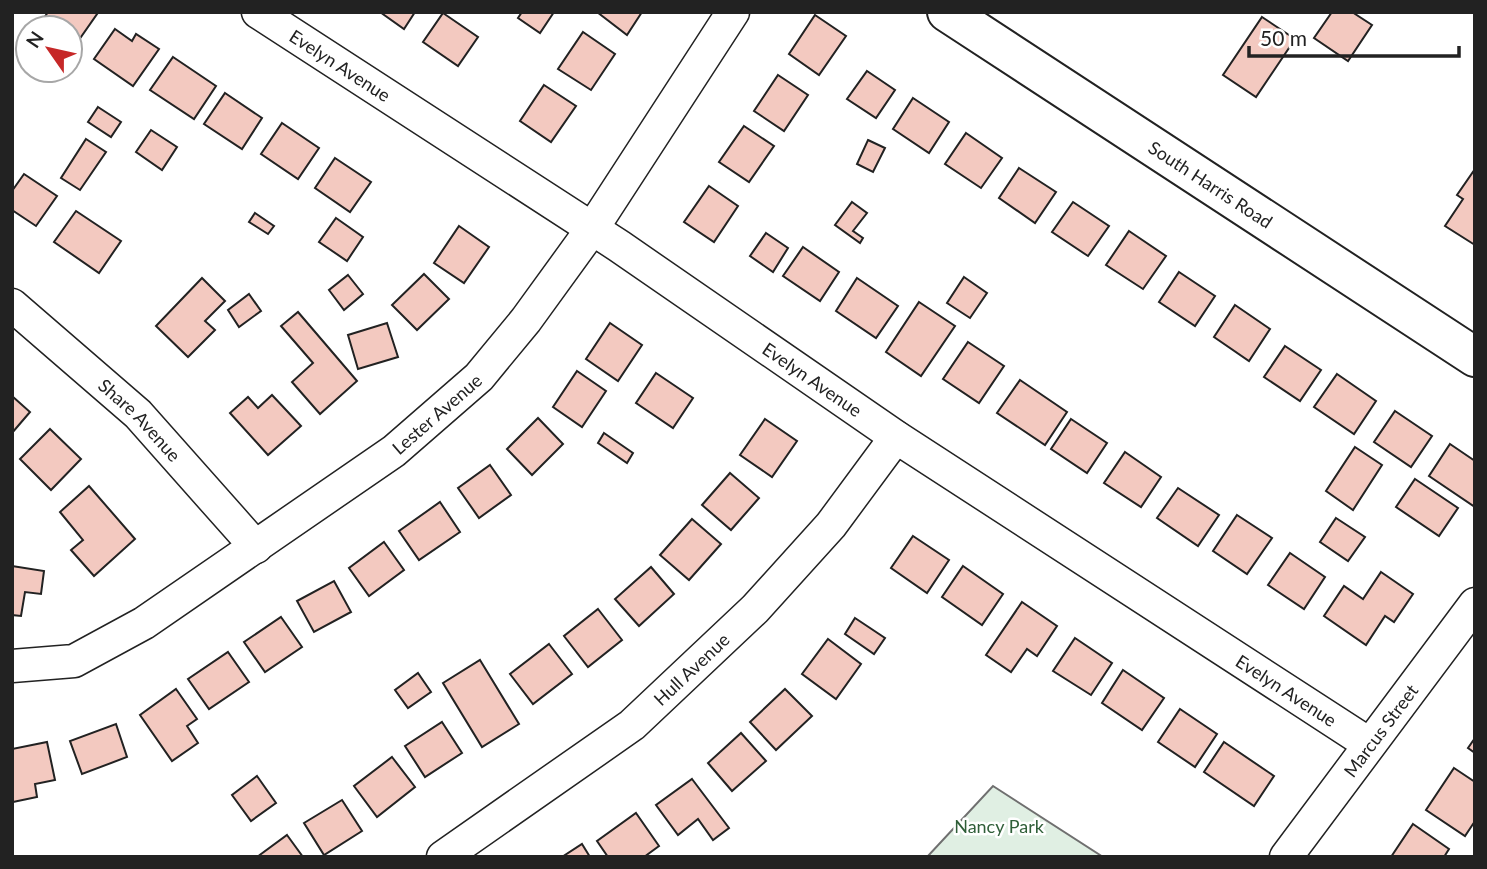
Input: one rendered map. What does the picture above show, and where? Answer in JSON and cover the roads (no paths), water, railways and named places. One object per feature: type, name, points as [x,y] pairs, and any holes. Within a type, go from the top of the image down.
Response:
[{"type":"main road","name":"South Harris Road","points":[[947,12],[1475,357]]},
{"type":"street","name":"Evelyn Avenue","points":[[258,12],[592,229],[896,437],[1369,744]]},
{"type":"street","name":"Lester Avenue","points":[[12,666],[75,661],[144,623],[394,451],[479,377],[526,320],[592,229],[733,12]]},
{"type":"street","name":"Share Avenue","points":[[12,304],[138,414],[257,547]]},
{"type":"street","name":"Hull Avenue","points":[[443,857],[632,725],[755,609],[831,525],[896,437]]},
{"type":"street","name":"Marcus Street","points":[[1286,857],[1475,604]]},
{"type":"park label","name":"Nancy Park","points":[[999,826]]}]
